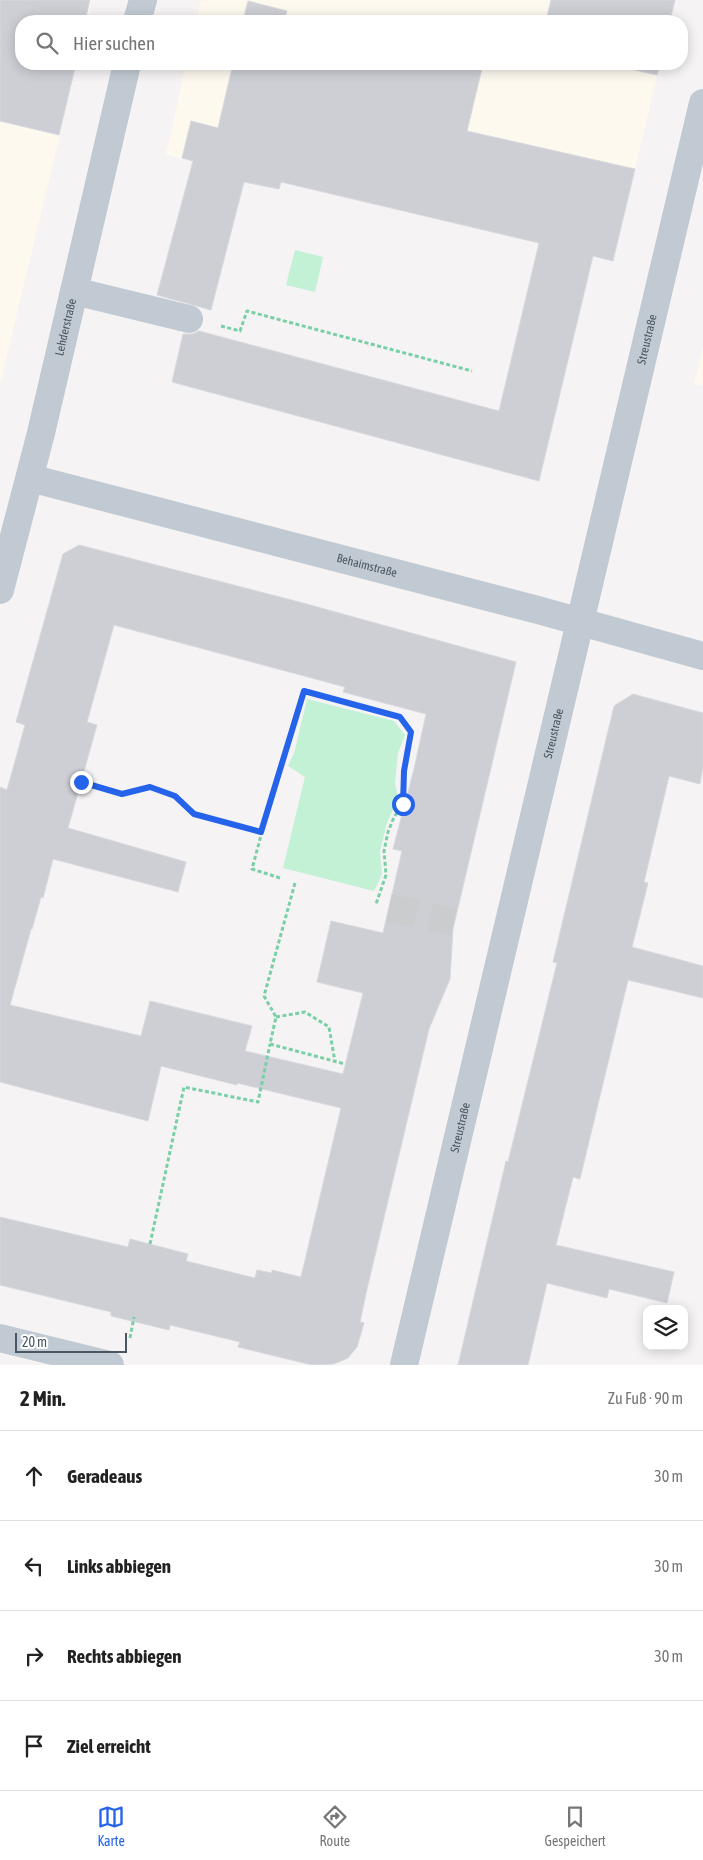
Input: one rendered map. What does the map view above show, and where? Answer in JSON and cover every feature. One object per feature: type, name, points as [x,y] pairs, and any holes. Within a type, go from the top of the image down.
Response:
[{"type":"street","points":[[139,15],[142,0]]},
{"type":"street","name":"Lehderstraße","points":[[0,590],[30,478],[126,70]]},
{"type":"street","name":"Streustraße","points":[[404,1365],[703,103]]},
{"type":"street","points":[[74,291],[202,322]]},
{"type":"street","name":"Behaimstraße","points":[[30,478],[580,621],[703,656]]},
{"type":"street","points":[[0,1338],[110,1365]]},
{"type":"path","points":[[202,322],[240,331],[247,311],[472,371]]},
{"type":"path","points":[[280,878],[252,869],[261,832],[304,691],[400,717],[411,732],[404,771],[403,804],[394,817],[388,832],[384,851],[386,875],[376,904]]},
{"type":"path","points":[[81,782],[122,794],[150,787],[175,796],[194,814],[261,832]]},
{"type":"path","points":[[150,1244],[184,1088],[258,1102],[276,1017],[264,996],[295,882]]},
{"type":"path","points":[[276,1017],[306,1012],[329,1028],[335,1062]]},
{"type":"path","points":[[270,1044],[345,1064]]},
{"type":"shaded area","points":[[0,0],[92,0],[88,15],[15,15],[15,70],[76,70],[0,384]]},
{"type":"shaded area","points":[[201,0],[675,0],[671,15],[197,15]]},
{"type":"shaded area","points":[[185,70],[659,70],[613,261],[166,155]]},
{"type":"shaded area","points":[[703,347],[703,386],[694,384]]},
{"type":"green space","points":[[295,250],[323,257],[315,292],[286,285]]},
{"type":"green space","points":[[307,699],[394,721],[405,735],[398,753],[395,783],[398,798],[387,823],[380,851],[382,874],[374,891],[283,868],[305,777],[288,766],[294,753]]},
{"type":"building","points":[[0,0],[90,0],[86,15],[15,15],[15,70],[75,70],[59,135],[0,121]]},
{"type":"building","points":[[551,0],[675,0],[671,15],[547,15]]},
{"type":"building","points":[[248,1],[287,11],[286,15],[244,15]]},
{"type":"building","points":[[232,70],[482,70],[467,131],[635,169],[613,261],[593,256],[539,481],[172,382],[183,334],[193,334],[199,331],[499,411],[539,243],[281,182],[279,189],[244,182],[211,310],[157,295],[193,161],[182,158],[191,121],[218,128]]},
{"type":"building","points":[[635,70],[658,70],[657,75]]},
{"type":"building","points":[[79,545],[303,603],[516,662],[453,929],[450,979],[429,1029],[367,1289],[360,1322],[364,1323],[357,1347],[348,1358],[334,1364],[312,1365],[238,1347],[240,1342],[170,1325],[169,1330],[111,1316],[111,1312],[0,1285],[0,1217],[128,1247],[130,1239],[188,1254],[186,1261],[255,1278],[257,1270],[272,1273],[272,1270],[301,1277],[341,1108],[161,1066],[148,1121],[0,1082],[0,787],[7,790],[25,725],[16,722],[63,554]],"holes":[[[114,625],[345,687],[343,692],[426,714],[393,849],[402,851],[383,933],[331,921],[317,982],[363,993],[343,1074],[245,1051],[252,1026],[150,1001],[141,1036],[10,1005],[53,859],[178,892],[186,862],[68,828],[97,725],[87,722]]]},
{"type":"building","points":[[633,694],[703,713],[703,766],[700,784],[669,776],[644,882],[648,883],[632,947],[703,966],[703,998],[628,980],[580,1179],[573,1177],[556,1245],[674,1272],[667,1303],[609,1289],[607,1298],[547,1283],[528,1365],[458,1365],[506,1161],[508,1162],[557,963],[553,962],[614,706]]},
{"type":"tunnel","points":[[389,908],[454,922]]},
{"type":"route","points":[[81,782],[122,794],[150,787],[175,796],[194,814],[261,832],[304,691],[400,717],[411,732],[404,771],[403,804]]}]
